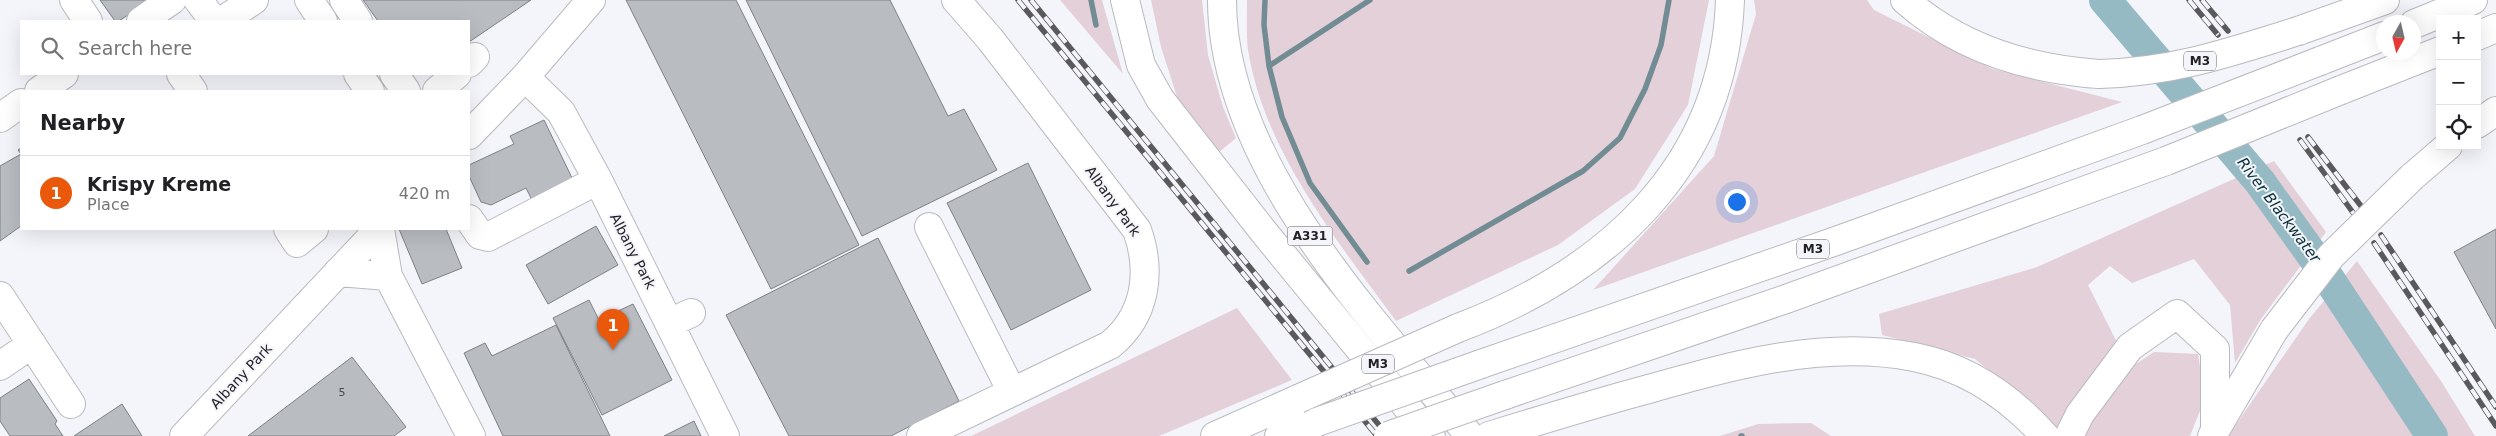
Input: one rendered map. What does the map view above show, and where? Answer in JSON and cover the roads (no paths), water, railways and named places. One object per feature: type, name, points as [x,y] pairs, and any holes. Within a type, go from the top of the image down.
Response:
[{"type":"main road","points":[[74,0],[87,20]]},
{"type":"main road","points":[[142,20],[172,0]]},
{"type":"main road","points":[[198,0],[213,20]]},
{"type":"main road","points":[[224,20],[254,0]]},
{"type":"main road","points":[[309,0],[323,20]]},
{"type":"main road","points":[[344,0],[357,20]]},
{"type":"main road","points":[[470,133],[525,77],[591,0]]},
{"type":"main road","name":"Albany Park","points":[[921,436],[1102,350],[1114,342],[1138,310],[1144,292],[1145,257],[1137,230],[990,39],[956,0]]},
{"type":"main road","name":"A331","points":[[1126,0],[1140,65],[1160,99],[1263,231],[1431,436]]},
{"type":"main road","name":"A331","points":[[1222,0],[1223,27],[1233,77],[1266,162],[1306,230],[1329,262],[1370,316],[1470,436]]},
{"type":"main road","name":"M3","points":[[1215,436],[1516,302],[1570,273],[1623,233],[1647,208],[1684,158],[1707,110],[1722,58],[1730,0]]},
{"type":"main road","name":"M3","points":[[1904,0],[1954,35],[2001,56],[2035,65],[2099,74],[2140,72],[2193,63],[2385,0]]},
{"type":"main road","points":[[2421,21],[2473,0]]},
{"type":"main road","points":[[2481,34],[2496,28]]},
{"type":"main road","name":"M3","points":[[1279,436],[1836,241],[2142,130],[2376,39]]},
{"type":"main road","points":[[1388,436],[1786,299],[2166,161],[2436,53]]},
{"type":"main road","points":[[40,90],[62,75]]},
{"type":"main road","points":[[182,75],[192,90]]},
{"type":"main road","points":[[359,75],[369,90]]},
{"type":"main road","points":[[395,75],[405,90]]},
{"type":"main road","points":[[438,90],[455,75]]},
{"type":"main road","name":"Albany Park","points":[[525,77],[562,112],[598,180],[680,318],[725,436]]},
{"type":"main road","points":[[0,118],[20,104]]},
{"type":"main road","points":[[2481,121],[2496,111]]},
{"type":"main road","points":[[2214,433],[2274,330],[2331,256],[2412,177],[2443,150]]},
{"type":"main road","points":[[470,220],[480,235],[488,237],[598,180]]},
{"type":"main road","points":[[929,227],[1012,392]]},
{"type":"main road","points":[[289,230],[297,243],[313,230]]},
{"type":"main road","name":"Albany Park","points":[[184,436],[378,230]]},
{"type":"main road","points":[[379,230],[388,276],[471,436]]},
{"type":"main road","points":[[338,272],[388,276]]},
{"type":"main road","points":[[0,296],[72,404]]},
{"type":"main road","points":[[2069,436],[2080,414],[2130,347],[2177,314],[2215,349],[2214,433]]},
{"type":"main road","points":[[0,366],[32,344]]},
{"type":"main road","points":[[1489,436],[1692,377],[1803,355],[1856,351],[1914,357],[1934,362],[1970,377],[2013,405],[2045,436]]},
{"type":"waterway","points":[[1091,0],[1096,25]]},
{"type":"waterway","points":[[1265,0],[1264,25],[1269,66],[1282,117],[1310,183],[1367,262]]},
{"type":"waterway","points":[[1269,66],[1370,0]]},
{"type":"waterway","points":[[1409,271],[1583,171],[1620,138],[1645,89],[1661,45],[1669,0]]},
{"type":"waterway","name":"River Blackwater","points":[[2105,0],[2260,182],[2325,273],[2432,436]]},
{"type":"railway","points":[[1018,0],[1377,436]]},
{"type":"railway","points":[[1031,0],[1388,436]]},
{"type":"railway","points":[[2189,0],[2218,35]]},
{"type":"railway","points":[[2202,0],[2228,31]]},
{"type":"railway","points":[[2308,137],[2361,206]]},
{"type":"railway","points":[[2300,140],[2354,214]]},
{"type":"railway","points":[[2381,235],[2496,407]]},
{"type":"railway","points":[[2374,243],[2496,426]]},
{"type":"place","name":"Krispy Kreme","points":[[613,350]]}]
